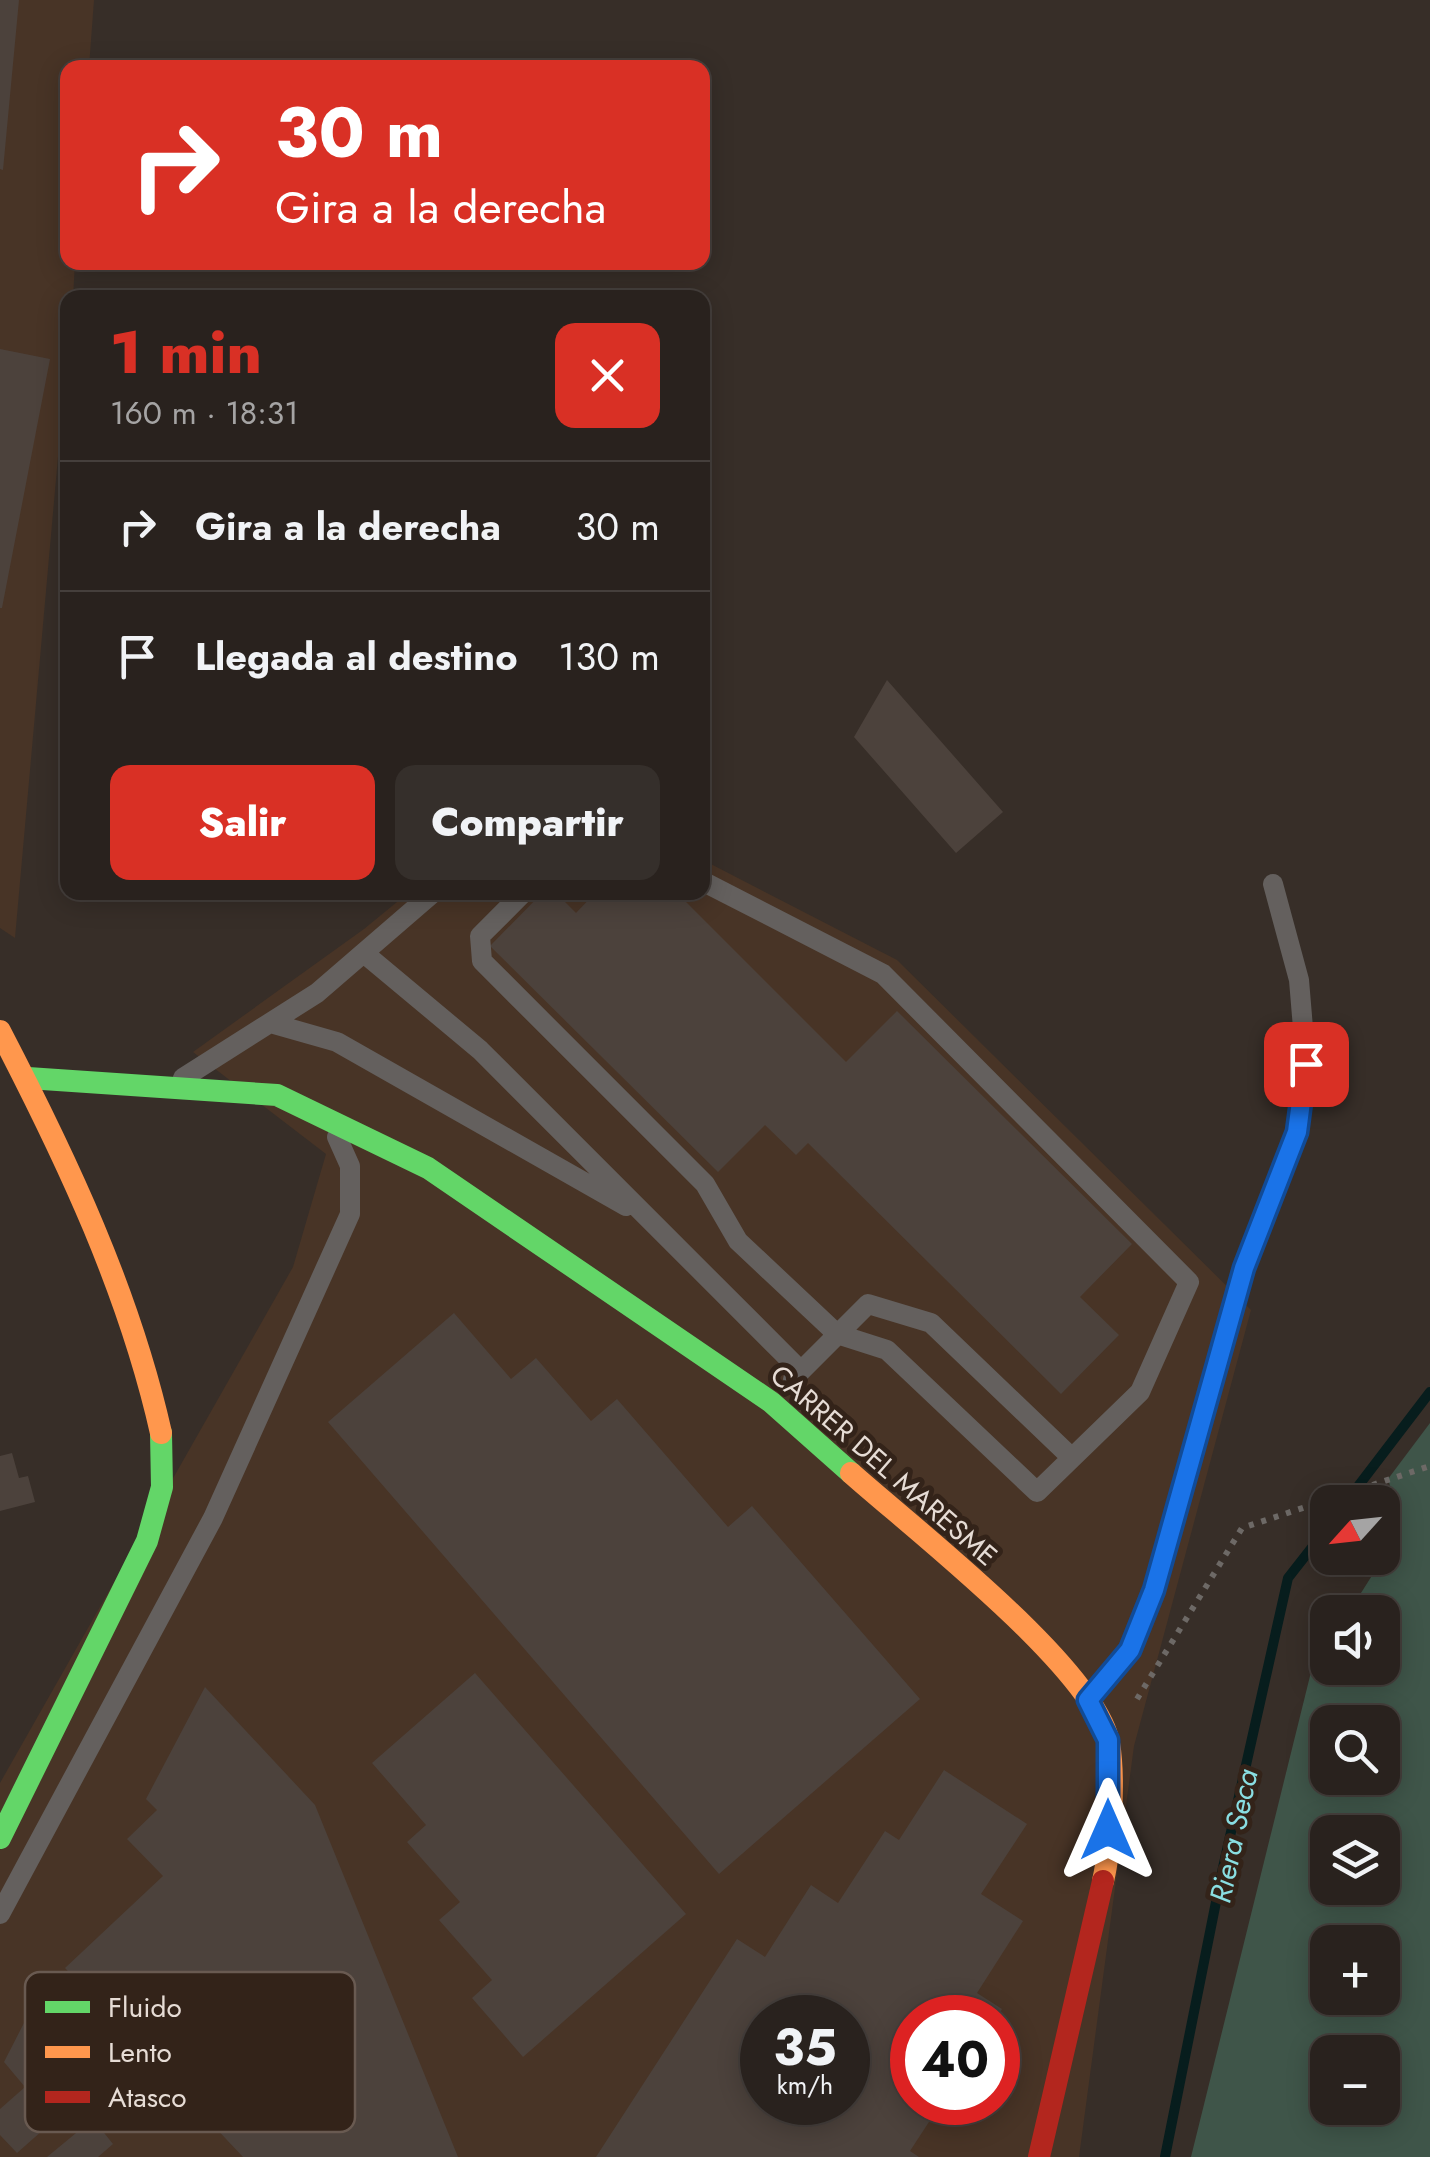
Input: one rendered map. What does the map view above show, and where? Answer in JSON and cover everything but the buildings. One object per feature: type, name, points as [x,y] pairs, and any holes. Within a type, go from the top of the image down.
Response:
[{"type":"street","points":[[0,1031],[28,1078],[135,1329],[161,1432],[162,1487],[147,1541],[122,1598],[0,1838]]},
{"type":"street","name":"CARRER DEL MARESME","points":[[28,1078],[277,1096],[428,1168],[770,1402],[1044,1646],[1088,1700],[1108,1740],[1108,1860],[1039,2157]]},
{"type":"lane","points":[[1088,1700],[1130,1650],[1154,1590],[1244,1268],[1297,1132],[1306,1064],[1298,980],[1273,884]]},
{"type":"lane","points":[[516,900],[480,936],[482,962],[705,1184],[738,1241],[837,1334],[888,1350],[1038,1492],[1140,1392],[1188,1282],[883,974],[710,885]]},
{"type":"lane","points":[[169,1088],[317,993],[425,900]]},
{"type":"lane","points":[[365,954],[480,1050],[801,1372]]},
{"type":"lane","points":[[270,1023],[338,1042],[650,1220]]},
{"type":"lane","points":[[0,1914],[212,1518],[350,1214],[350,1166],[330,1121]]},
{"type":"lane","points":[[770,1402],[868,1304],[931,1323],[1072,1458]]},
{"type":"path","points":[[1108,1740],[1168,1655],[1242,1528],[1430,1466]]},
{"type":"shaded area","points":[[0,0],[94,0],[90,60],[60,60],[60,270],[75,270],[73,290],[60,290],[60,434],[15,938],[0,928]]},
{"type":"shaded area","points":[[710,864],[897,960],[1251,1310],[1134,1746],[1079,2157],[0,2157],[0,1783],[293,1267],[326,1154],[193,1052],[399,900],[710,900]]},
{"type":"green space","points":[[1430,1423],[1430,2157],[1191,2157],[1310,1676],[1310,1685],[1400,1685],[1400,1595],[1360,1595],[1372,1575],[1400,1575],[1400,1485],[1390,1485],[1388,1479]]},
{"type":"waterway","name":"Riera Seca","points":[[1359,1485],[1430,1392]]},
{"type":"waterway","name":"Riera Seca","points":[[1165,2157],[1222,1872],[1288,1578],[1310,1550]]},
{"type":"traffic: fast","points":[[28,1078],[277,1095],[428,1168],[771,1402],[851,1473]]},
{"type":"traffic: fast","points":[[0,1838],[147,1541],[162,1487],[161,1433]]},
{"type":"traffic: slow","points":[[0,1031],[94,1227],[132,1328],[161,1433]]},
{"type":"traffic: slow","points":[[851,1473],[1038,1639],[1097,1713],[1109,1743],[1112,1775],[1103,1881]]},
{"type":"traffic: jam","points":[[1039,2157],[1103,1881]]},
{"type":"route","points":[[1108,1830],[1108,1740],[1088,1700],[1130,1650],[1154,1590],[1244,1268],[1297,1132],[1306,1064]]}]
